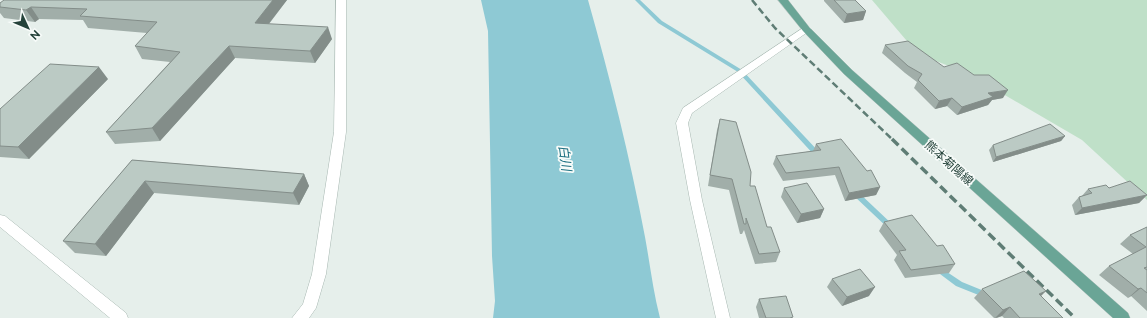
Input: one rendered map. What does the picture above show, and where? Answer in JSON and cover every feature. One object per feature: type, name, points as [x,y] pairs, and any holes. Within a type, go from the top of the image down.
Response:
[{"type":"main road","name":"熊本菊陽線","points":[[783,0],[806,29],[854,77],[1123,318]]},
{"type":"street","points":[[299,318],[309,308],[319,274],[340,132],[341,0]]},
{"type":"street","points":[[723,318],[696,200],[682,123],[687,111],[806,29]]},
{"type":"street","points":[[0,220],[122,318]]},
{"type":"green space","points":[[872,0],[1147,0],[1147,200],[1082,140],[967,73],[918,54]]},
{"type":"water","name":"白川","points":[[481,0],[588,0],[612,88],[626,147],[660,318],[493,318],[495,301],[492,256],[488,31]]},
{"type":"building","points":[[4,0],[273,0],[255,23],[328,27],[310,51],[229,46],[152,128],[106,132],[180,52],[135,46],[157,22],[80,16],[87,9],[31,7],[26,10],[0,7],[0,3]]},
{"type":"building","points":[[834,0],[855,0],[866,11],[847,14]]},
{"type":"building","points":[[908,41],[944,67],[957,63],[974,75],[989,75],[1008,90],[988,93],[993,97],[962,107],[952,98],[939,101],[918,80],[922,74],[908,66],[885,45]]},
{"type":"building","points":[[50,64],[99,67],[18,147],[0,146],[0,109]]},
{"type":"building","points":[[720,119],[736,122],[751,172],[750,186],[755,186],[767,227],[771,227],[780,252],[759,254],[746,218],[746,224],[744,224],[732,179],[710,175]]},
{"type":"building","points":[[1050,124],[1065,136],[996,157],[993,145]]},
{"type":"building","points":[[841,139],[867,171],[871,170],[880,187],[849,193],[839,167],[786,173],[776,156],[821,150],[816,144]]},
{"type":"building","points":[[132,160],[304,174],[293,193],[145,181],[95,244],[63,241]]},
{"type":"building","points":[[1130,181],[1147,195],[1082,208],[1079,197],[1092,193],[1088,189],[1106,185],[1109,188]]},
{"type":"building","points":[[807,183],[824,209],[801,214],[784,188]]},
{"type":"building","points":[[912,215],[937,246],[943,245],[955,264],[911,270],[899,251],[906,250],[884,222]]},
{"type":"building","points":[[1147,227],[1147,267],[1144,268],[1147,270],[1147,293],[1141,288],[1138,289],[1109,266],[1146,247],[1130,235]]},
{"type":"building","points":[[860,269],[875,287],[847,297],[832,279]]},
{"type":"building","points":[[1024,271],[1046,291],[1039,294],[1063,318],[1020,318],[1010,307],[1003,310],[982,289]]},
{"type":"building","points":[[786,296],[793,317],[766,318],[759,299]]},
{"type":"waterway","points":[[637,0],[660,22],[740,71],[818,155]]},
{"type":"waterway","points":[[855,193],[891,227]]},
{"type":"waterway","points":[[938,269],[959,284],[986,295]]},
{"type":"railway","points":[[752,0],[775,28],[893,140]]},
{"type":"railway","points":[[892,139],[1075,318]]}]
